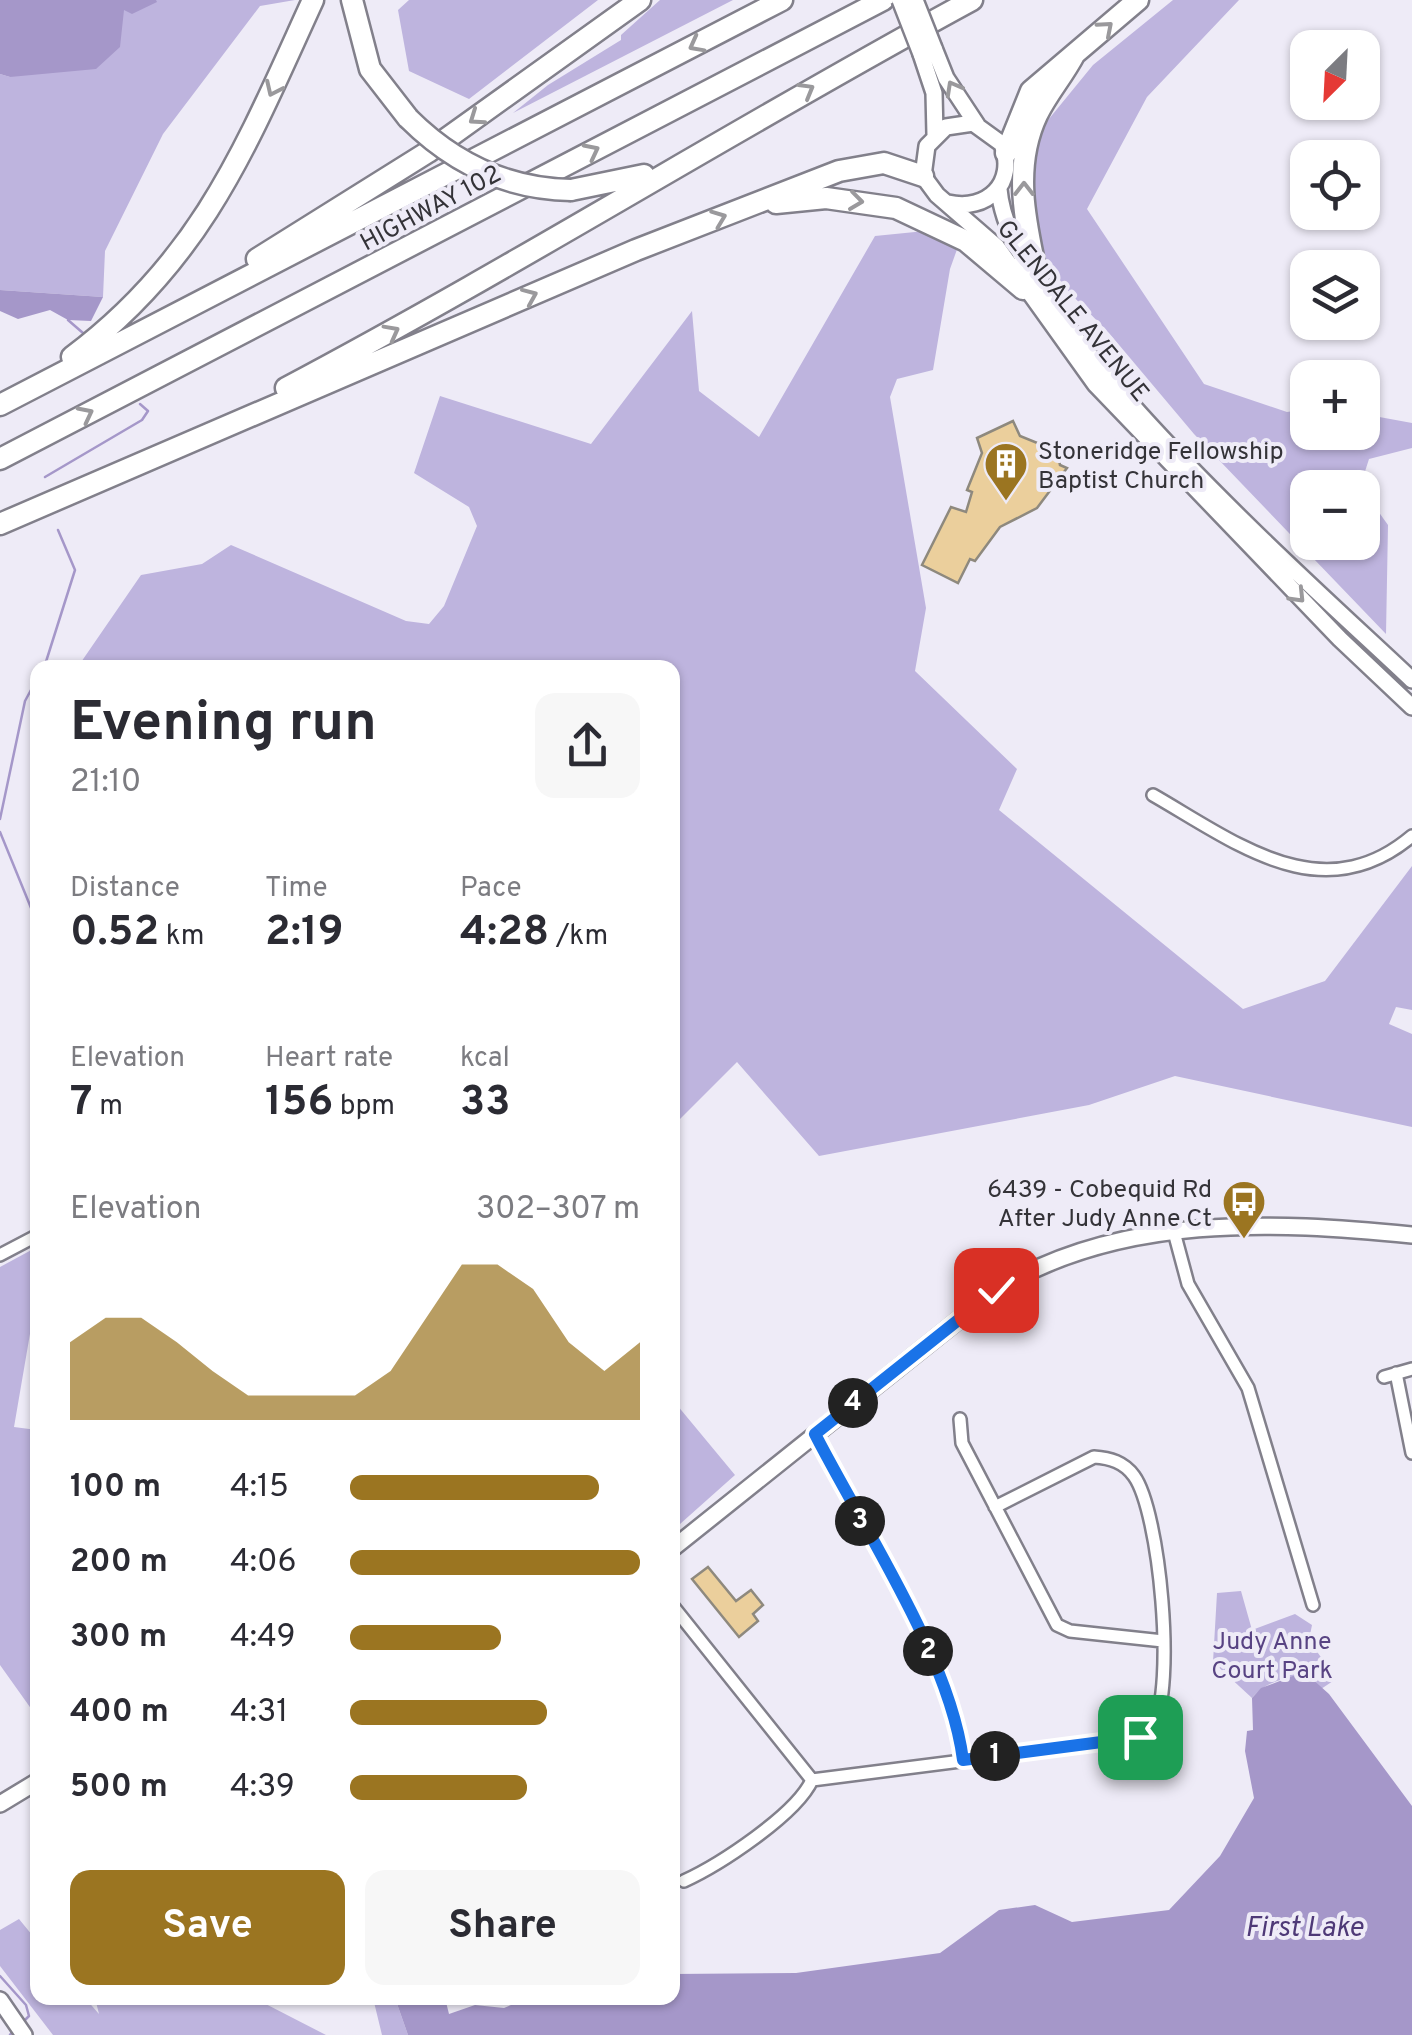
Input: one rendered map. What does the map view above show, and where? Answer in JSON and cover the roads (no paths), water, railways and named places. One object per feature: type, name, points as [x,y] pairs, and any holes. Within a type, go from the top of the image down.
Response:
[{"type":"highway","points":[[23,393],[112,326],[187,247],[220,194],[313,0]]},
{"type":"highway","points":[[352,0],[370,69],[429,138],[478,170],[528,186],[571,190],[647,174],[723,138]]},
{"type":"highway","points":[[145,331],[428,152],[640,0]]},
{"type":"highway","name":"HIGHWAY 102","points":[[0,406],[782,0]]},
{"type":"highway","name":"HIGHWAY 102","points":[[0,459],[883,0]]},
{"type":"highway","points":[[152,460],[436,309],[723,138],[972,0]]},
{"type":"highway","points":[[1006,153],[1031,91],[1138,0]]},
{"type":"highway","points":[[1031,287],[1026,146],[1037,114],[1074,55]]},
{"type":"highway","points":[[0,524],[636,250],[759,202],[865,164],[884,163],[923,176]]},
{"type":"highway","points":[[759,202],[826,198],[896,208],[966,241],[1031,287]]},
{"type":"main road","points":[[900,0],[977,125]]},
{"type":"main road","points":[[915,0],[934,93],[935,134],[923,159],[923,176]]},
{"type":"main road","points":[[935,134],[960,123],[977,125],[997,137],[1006,153]]},
{"type":"main road","name":"GLENDALE AVENUE","points":[[948,203],[976,205],[999,189],[1005,177],[1006,153]]},
{"type":"main road","name":"GLENDALE AVENUE","points":[[923,176],[997,247],[1108,379],[1263,538],[1412,680]]},
{"type":"main road","name":"GLENDALE AVENUE","points":[[999,189],[1007,227],[1031,287],[1095,384],[1410,707]]},
{"type":"main road","points":[[680,1542],[1022,1274],[1087,1250],[1174,1232],[1256,1224],[1412,1234]]},
{"type":"main road","points":[[1,1801],[30,1785]]},
{"type":"main road","points":[[0,2000],[24,2035]]},
{"type":"street","points":[[1154,795],[1261,858],[1306,870],[1359,865],[1382,858],[1412,836]]},
{"type":"street","points":[[1174,1232],[1188,1284],[1248,1388],[1313,1605]]},
{"type":"street","points":[[0,1254],[30,1239]]},
{"type":"street","points":[[1412,1369],[1390,1375],[1412,1453]]},
{"type":"street","points":[[960,1419],[962,1443],[1058,1625],[1070,1631],[1163,1641]]},
{"type":"street","points":[[815,1434],[932,1658],[958,1716],[963,1760]]},
{"type":"street","points":[[808,1776],[1140,1737],[1157,1717],[1163,1580],[1140,1487],[1123,1464],[1109,1458],[1082,1460],[994,1507]]},
{"type":"street","points":[[680,1615],[808,1776]]},
{"type":"street","points":[[684,1881],[714,1868],[790,1806],[808,1776]]},
{"type":"water","points":[[0,0],[157,2],[132,14],[124,10],[120,47],[96,69],[10,77],[0,74]]},
{"type":"water","points":[[0,290],[103,297],[91,321],[68,320],[50,310],[18,319],[0,311]]},
{"type":"water","name":"First Lake","points":[[1293,1676],[1310,1677],[1329,1694],[1412,1806],[1412,2035],[408,2035],[397,2005],[447,2005],[449,2014],[475,2005],[680,2005],[680,1974],[796,1973],[940,1953],[999,1910],[1035,1905],[1072,1922],[1169,1910],[1220,1856],[1254,1798],[1245,1751],[1247,1731],[1253,1730],[1252,1698],[1261,1688]]},
{"type":"waterway","points":[[68,320],[83,333]]},
{"type":"waterway","points":[[45,477],[142,420],[148,411],[140,404]]},
{"type":"waterway","points":[[47,660],[75,570],[58,530]]},
{"type":"waterway","points":[[0,819],[30,692]]},
{"type":"waterway","points":[[0,832],[30,905]]},
{"type":"waterway","points":[[0,1976],[26,2005],[29,2016],[25,2020]]},
{"type":"place","name":"Stoneridge Fellowship Baptist Church","points":[[1006,502]]},
{"type":"place","name":"6439 - Cobequid Rd After Judy Anne Ct","points":[[1244,1240]]},
{"type":"park label","name":"Judy Anne Court Park","points":[[1272,1654]]}]
